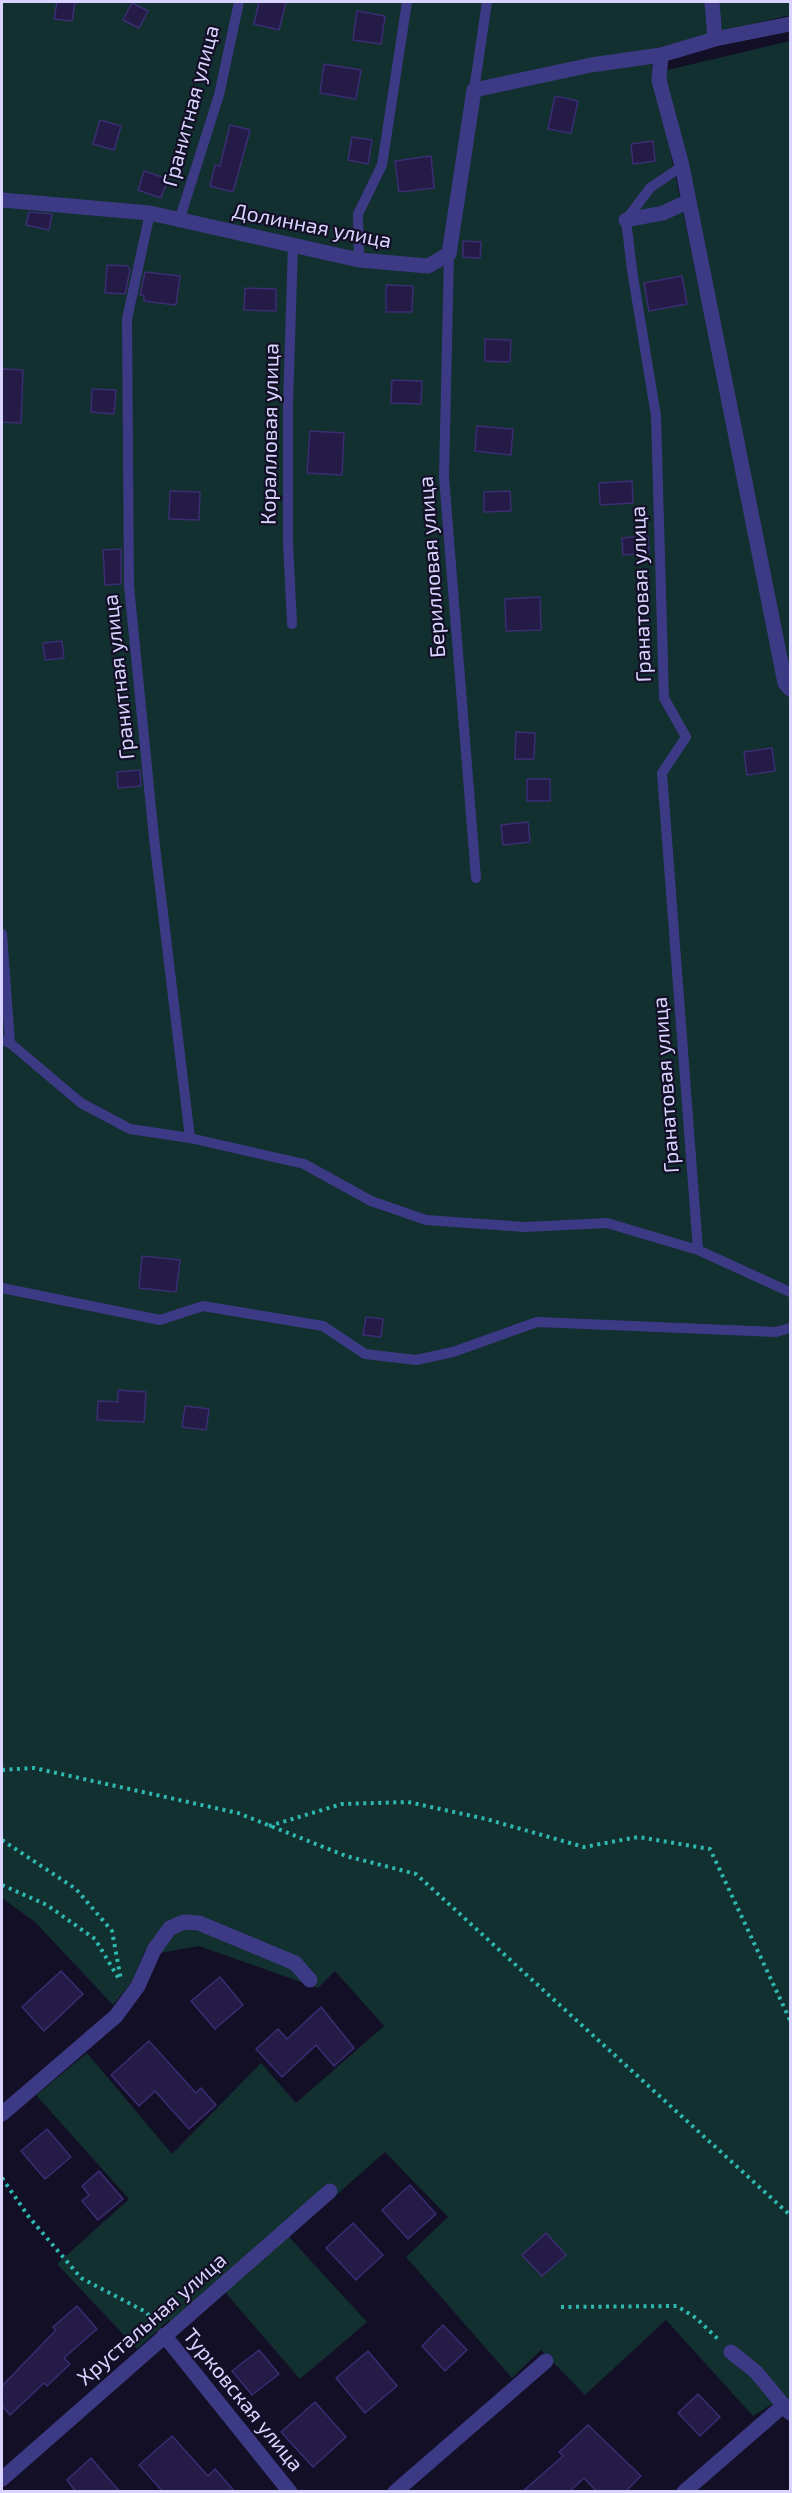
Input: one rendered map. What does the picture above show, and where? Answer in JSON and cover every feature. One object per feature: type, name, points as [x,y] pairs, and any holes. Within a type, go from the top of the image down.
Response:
[{"type":"street","points":[[712,2],[715,39]]},
{"type":"street","points":[[448,254],[474,90],[591,65],[661,55],[715,39],[790,24]]},
{"type":"street","points":[[661,55],[659,80],[682,166],[785,683],[790,689]]},
{"type":"street","name":"Долинная улица","points":[[2,200],[150,213],[359,260],[428,266],[448,254]]},
{"type":"street","points":[[626,220],[663,213],[689,201]]},
{"type":"street","points":[[2,2114],[116,2016],[138,1986],[154,1950],[171,1928],[184,1922],[199,1923],[295,1963],[310,1980]]},
{"type":"street","name":"Хрустальная улица","points":[[2,2480],[330,2191]]},
{"type":"street","name":"Турковская улица","points":[[164,2335],[290,2492]]},
{"type":"street","points":[[684,2492],[787,2409],[756,2372],[731,2352]]},
{"type":"street","points":[[395,2492],[546,2361]]},
{"type":"lane","name":"Гранитная улица","points":[[179,221],[219,95],[239,2]]},
{"type":"lane","points":[[359,260],[358,214],[382,165],[407,2]]},
{"type":"lane","points":[[474,90],[488,2]]},
{"type":"lane","points":[[626,220],[650,188],[682,166]]},
{"type":"lane","name":"Гранитная улица","points":[[150,213],[126,319],[129,586],[154,838],[190,1138]]},
{"type":"lane","name":"Гранатовая улица","points":[[626,220],[656,416],[664,698],[686,737],[662,773],[698,1250]]},
{"type":"lane","name":"Коралловая улица","points":[[292,624],[288,543],[288,404],[293,245]]},
{"type":"lane","name":"Берилловая улица","points":[[448,254],[444,477],[476,878]]},
{"type":"lane","points":[[2,934],[6,1042],[81,1103],[130,1129],[190,1138],[304,1164],[371,1201],[426,1220],[525,1227],[607,1223],[698,1250],[790,1292]]},
{"type":"lane","points":[[2,1288],[160,1320],[203,1306],[323,1326],[365,1354],[416,1360],[453,1352],[537,1322],[776,1332],[790,1328]]},
{"type":"path","points":[[2,1770],[34,1768],[238,1814],[346,1856],[416,1874],[790,2215]]},
{"type":"path","points":[[269,1826],[342,1804],[408,1802],[486,1819],[584,1847],[638,1837],[710,1849],[790,2020]]},
{"type":"path","points":[[2,1840],[76,1889],[112,1931],[122,1983],[95,1939],[47,1905],[2,1885]]},
{"type":"path","points":[[2,2178],[29,2217],[81,2278],[146,2312],[164,2335]]},
{"type":"path","points":[[561,2307],[676,2306],[696,2318],[731,2352]]},
{"type":"green space","points":[[2,2],[790,2],[790,15],[649,50],[775,651],[663,71],[790,41],[790,2403],[785,2396],[753,2416],[666,2320],[585,2395],[541,2350],[512,2378],[406,2257],[448,2217],[385,2152],[289,2237],[367,2322],[300,2379],[225,2292],[179,2330],[169,2320],[137,2349],[57,2264],[129,2199],[36,2095],[87,2053],[172,2154],[261,2063],[296,2103],[384,2026],[335,1971],[318,1988],[199,1946],[160,1953],[145,1950],[133,1980],[113,2005],[35,1922],[2,1898]]},
{"type":"building","points":[[57,2],[75,2],[72,21],[54,19]]},
{"type":"building","points":[[259,2],[286,2],[279,30],[254,24]]},
{"type":"building","points":[[132,3],[148,11],[139,28],[123,20]]},
{"type":"building","points":[[357,11],[385,16],[381,44],[353,40]]},
{"type":"building","points":[[324,64],[361,70],[356,99],[320,93]]},
{"type":"building","points":[[555,96],[578,101],[571,133],[548,129]]},
{"type":"building","points":[[100,120],[121,126],[114,150],[93,144]]},
{"type":"building","points":[[230,125],[250,130],[233,192],[210,186],[215,165],[220,166]]},
{"type":"building","points":[[352,137],[372,140],[368,164],[348,160]]},
{"type":"building","points":[[653,141],[655,161],[633,164],[631,144]]},
{"type":"building","points":[[431,156],[434,188],[399,192],[395,161]]},
{"type":"building","points":[[144,171],[168,179],[161,198],[138,190]]},
{"type":"building","points":[[29,212],[52,214],[49,230],[26,225]]},
{"type":"building","points":[[463,241],[481,242],[480,258],[463,257]]},
{"type":"building","points":[[107,265],[128,266],[130,270],[125,294],[105,293]]},
{"type":"building","points":[[145,272],[180,276],[176,305],[144,301],[144,295],[140,295]]},
{"type":"building","points":[[682,276],[687,304],[649,311],[644,283]]},
{"type":"building","points":[[386,285],[413,286],[412,312],[386,312]]},
{"type":"building","points":[[245,288],[276,289],[276,311],[244,310]]},
{"type":"building","points":[[485,339],[511,340],[510,362],[485,361]]},
{"type":"building","points":[[2,369],[23,370],[21,423],[2,422]]},
{"type":"building","points":[[392,380],[422,381],[421,404],[391,403]]},
{"type":"building","points":[[92,389],[116,390],[114,414],[91,412]]},
{"type":"building","points":[[477,426],[513,429],[511,455],[475,451]]},
{"type":"building","points":[[310,431],[344,433],[342,475],[307,473]]},
{"type":"building","points":[[632,481],[633,503],[600,505],[599,483]]},
{"type":"building","points":[[170,491],[200,492],[199,520],[169,519]]},
{"type":"building","points":[[510,491],[511,511],[484,512],[484,492]]},
{"type":"building","points":[[648,536],[649,553],[623,555],[622,538]]},
{"type":"building","points":[[121,549],[121,584],[105,585],[103,550]]},
{"type":"building","points":[[540,597],[541,630],[506,631],[505,599]]},
{"type":"building","points":[[62,641],[64,658],[45,660],[43,643]]},
{"type":"building","points":[[516,732],[535,733],[534,759],[515,759]]},
{"type":"building","points":[[772,748],[775,771],[747,775],[744,752]]},
{"type":"building","points":[[140,770],[141,786],[118,788],[117,772]]},
{"type":"building","points":[[527,779],[550,779],[550,801],[527,801]]},
{"type":"building","points":[[528,822],[530,842],[503,845],[501,825]]},
{"type":"building","points":[[142,1256],[180,1260],[176,1292],[139,1288]]},
{"type":"building","points":[[366,1317],[383,1319],[381,1337],[363,1335]]},
{"type":"building","points":[[118,1390],[146,1392],[144,1422],[97,1420],[98,1401],[118,1402]]},
{"type":"building","points":[[185,1406],[209,1409],[206,1430],[182,1427]]},
{"type":"building","points":[[61,1971],[83,1994],[44,2031],[22,2007]]},
{"type":"building","points":[[220,1977],[243,2005],[215,2029],[191,2001]]},
{"type":"building","points":[[321,2007],[354,2048],[334,2066],[316,2045],[282,2077],[256,2049],[278,2029],[287,2039]]},
{"type":"building","points":[[149,2041],[196,2093],[201,2088],[216,2105],[189,2129],[155,2091],[139,2106],[111,2075]]},
{"type":"building","points":[[47,2129],[71,2157],[45,2179],[21,2151]]},
{"type":"building","points":[[99,2171],[123,2199],[98,2220],[82,2201],[89,2195],[82,2186]]},
{"type":"building","points":[[410,2185],[436,2214],[408,2239],[382,2210]]},
{"type":"building","points":[[353,2223],[383,2255],[356,2280],[326,2248]]},
{"type":"building","points":[[546,2233],[566,2255],[542,2276],[522,2255]]},
{"type":"building","points":[[77,2306],[97,2329],[64,2358],[70,2364],[47,2386],[44,2383],[10,2415],[2,2406],[2,2386],[56,2330],[53,2327]]},
{"type":"building","points":[[443,2325],[467,2350],[445,2371],[422,2346]]},
{"type":"building","points":[[259,2350],[279,2374],[252,2395],[232,2371]]},
{"type":"building","points":[[368,2351],[397,2386],[365,2413],[336,2378]]},
{"type":"building","points":[[698,2394],[720,2417],[700,2436],[678,2413]]},
{"type":"building","points":[[315,2402],[346,2437],[313,2467],[281,2432]]},
{"type":"building","points":[[588,2425],[641,2476],[625,2492],[597,2492],[584,2478],[569,2492],[522,2492],[563,2456],[559,2452]]},
{"type":"building","points":[[172,2436],[208,2476],[215,2469],[235,2492],[163,2492],[139,2465]]},
{"type":"building","points":[[91,2458],[120,2492],[76,2492],[67,2480]]}]
